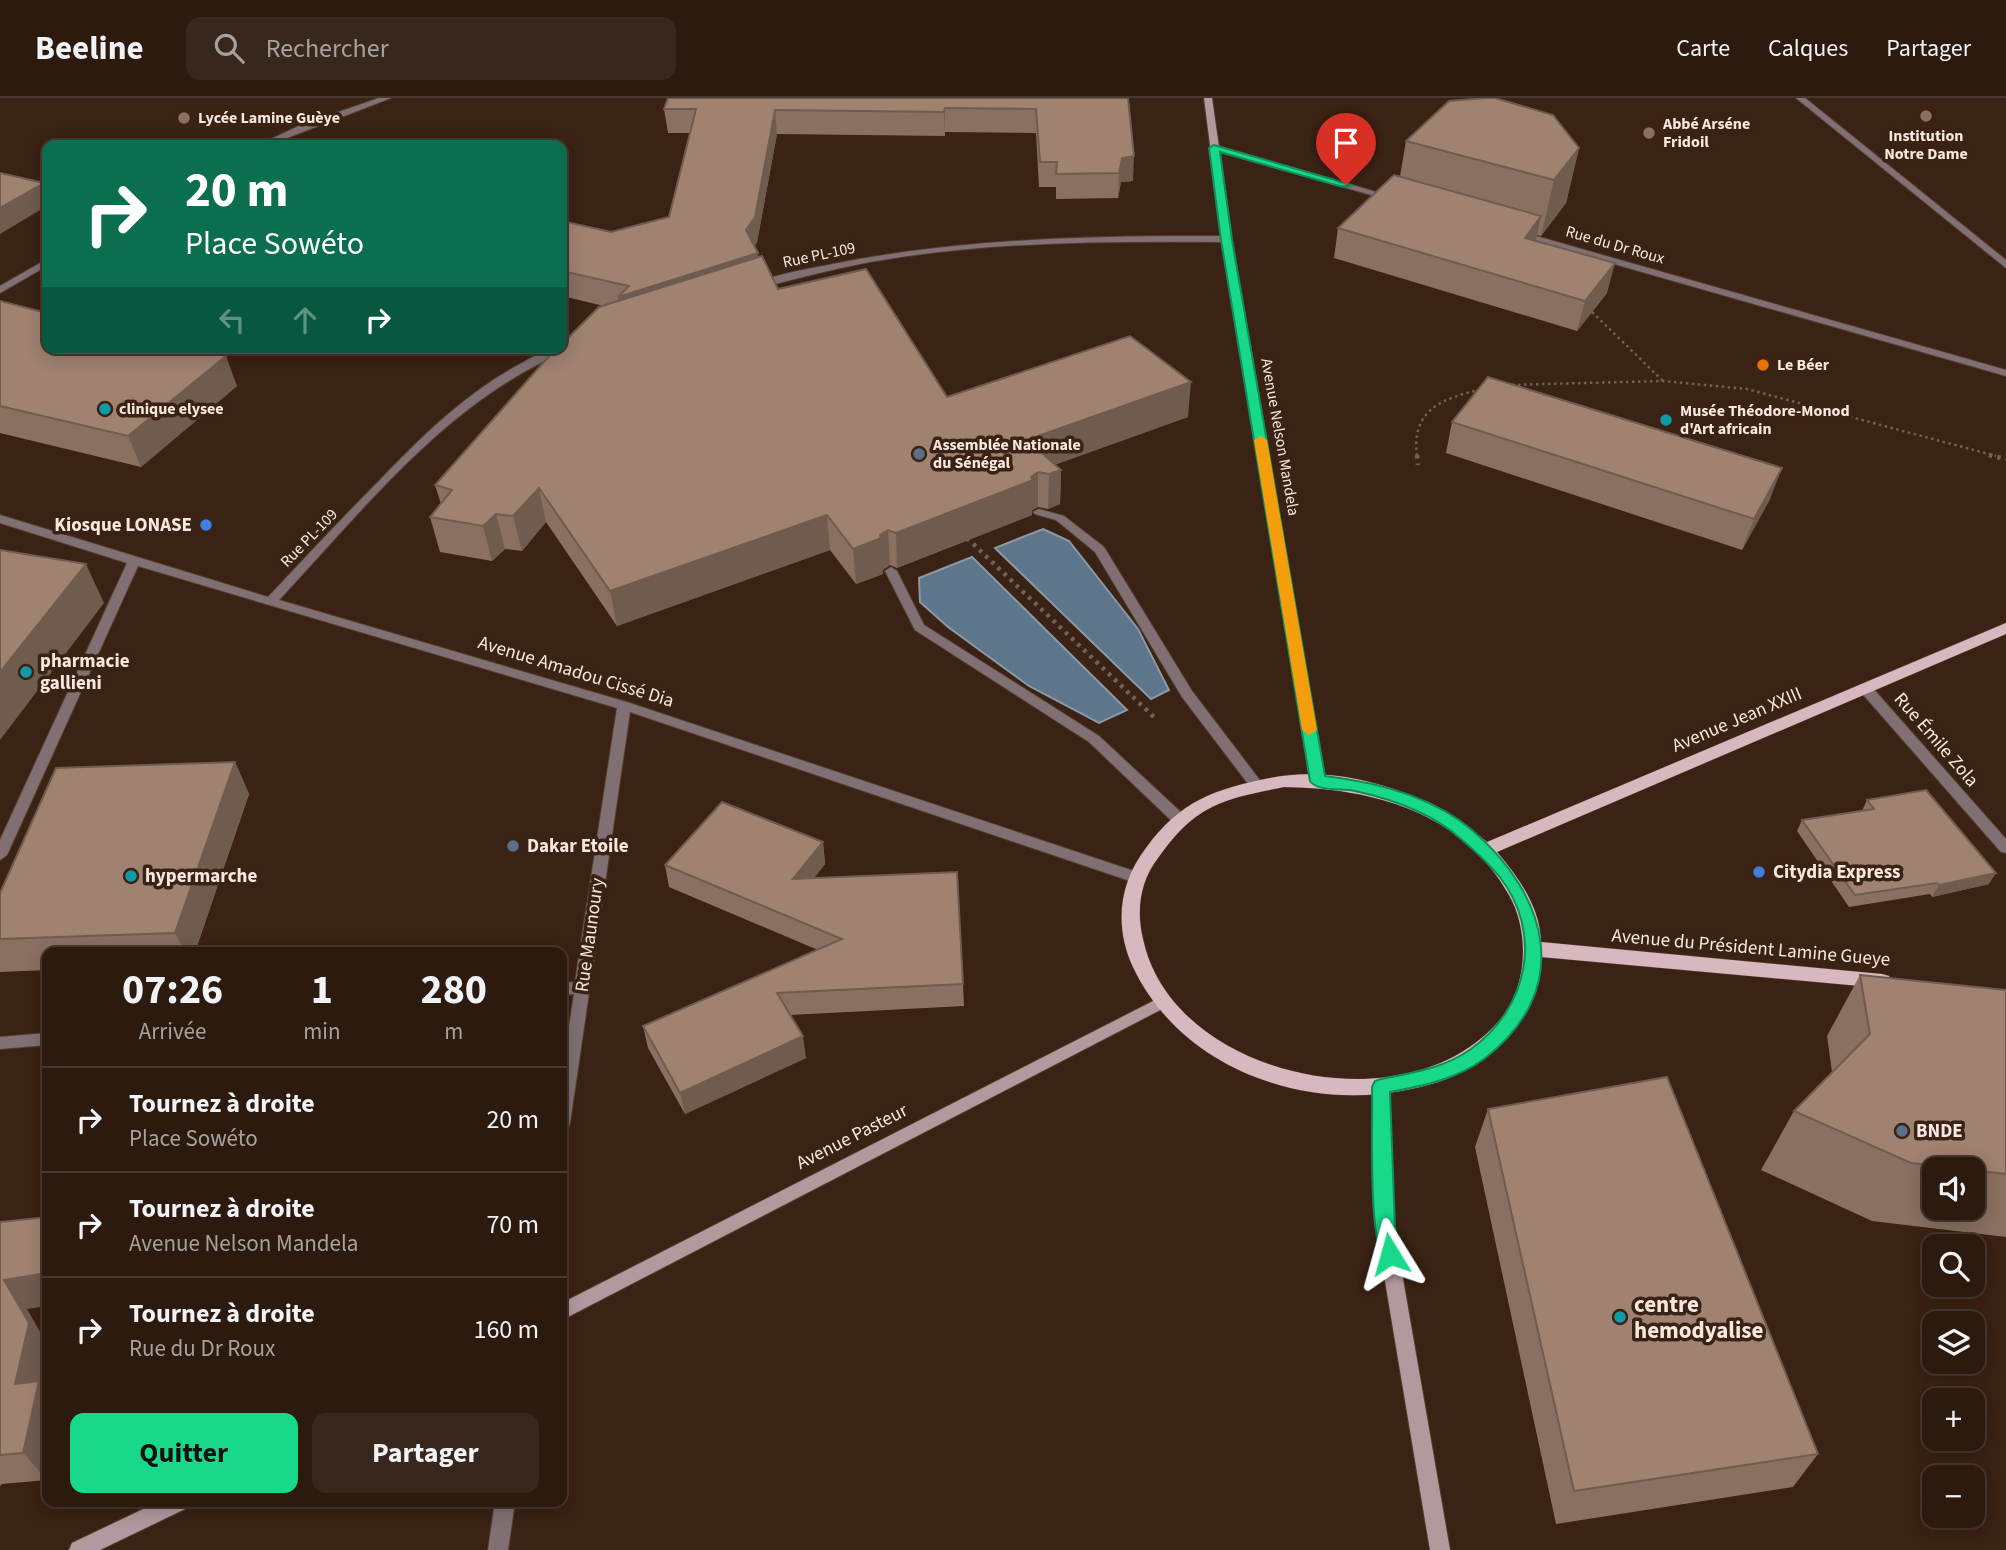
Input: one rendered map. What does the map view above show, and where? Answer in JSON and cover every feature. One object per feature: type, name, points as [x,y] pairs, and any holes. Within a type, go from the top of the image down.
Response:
[{"type":"main road","name":"Avenue Jean XXIII","points":[[1484,850],[2006,628]]},
{"type":"main road","points":[[1284,781],[1318,781],[1364,788],[1420,806],[1454,825],[1484,850],[1504,872],[1520,896],[1530,922],[1534,949],[1529,988],[1510,1024],[1477,1055],[1433,1076],[1381,1087],[1340,1087],[1298,1081],[1258,1069],[1220,1051],[1189,1028],[1163,1002],[1148,982],[1131,939],[1130,897],[1135,877],[1148,852],[1180,820],[1204,804],[1257,786],[1284,781]]},
{"type":"main road","name":"Avenue du Président Lamine Gueye","points":[[1534,949],[1896,982]]},
{"type":"street","points":[[273,140],[387,98]]},
{"type":"street","name":"Avenue Nelson Mandela","points":[[1208,98],[1227,240],[1318,781]]},
{"type":"street","points":[[1800,98],[2006,265]]},
{"type":"street","points":[[1214,148],[1402,201]]},
{"type":"street","name":"Rue du Dr Roux","points":[[1510,232],[2006,373]]},
{"type":"street","name":"Rue PL-109","points":[[744,290],[839,266],[906,254],[1049,243],[1227,240]]},
{"type":"street","points":[[0,290],[42,265]]},
{"type":"street","name":"Rue PL-109","points":[[567,348],[583,341]]},
{"type":"street","name":"Rue PL-109","points":[[272,600],[434,429],[479,394],[523,367],[553,354]]},
{"type":"street","points":[[1039,512],[1059,518],[1100,550],[1187,694],[1257,786]]},
{"type":"street","name":"Avenue Amadou Cissé Dia","points":[[0,519],[133,563],[272,600],[624,706],[1135,877]]},
{"type":"street","points":[[0,855],[133,563]]},
{"type":"street","points":[[891,571],[919,627],[1094,739],[1180,820]]},
{"type":"street","name":"Rue Émile Zola","points":[[1865,688],[2006,848]]},
{"type":"street","name":"Rue Maunoury","points":[[567,1089],[624,706]]},
{"type":"street","points":[[567,988],[582,987]]},
{"type":"street","name":"Avenue Pasteur","points":[[567,1309],[1163,1002]]},
{"type":"street","points":[[0,1043],[42,1039]]},
{"type":"street","points":[[1381,1087],[1385,1227],[1440,1550]]},
{"type":"street","points":[[79,1550],[168,1507]]},
{"type":"street","points":[[498,1550],[504,1507]]},
{"type":"path","points":[[1592,312],[1663,381]]},
{"type":"path","points":[[1503,385],[1663,381],[1747,389],[2006,459]]},
{"type":"path","points":[[1418,466],[1416,432],[1421,419],[1451,398],[1493,387]]},
{"type":"path","points":[[964,535],[1157,720]]},
{"type":"water","points":[[1043,529],[1069,541],[1138,629],[1169,690],[1151,699],[995,548]]},
{"type":"water","points":[[972,557],[1127,710],[1099,723],[1029,686],[948,627],[920,602],[919,578]]},
{"type":"building","points":[[668,98],[1128,98],[1134,156],[1122,158],[1119,173],[1056,174],[1057,162],[1040,162],[1036,109],[945,108],[944,112],[775,110],[755,217],[746,230],[758,253],[618,297],[629,286],[567,272],[567,222],[611,232],[669,217],[696,109],[664,109]]},
{"type":"building","points":[[1495,98],[1553,115],[1579,148],[1554,180],[1406,141],[1449,101]]},
{"type":"building","points":[[0,173],[42,183],[42,184],[0,208]]},
{"type":"building","points":[[1394,175],[1541,216],[1525,238],[1615,263],[1585,301],[1338,228]]},
{"type":"building","points":[[762,256],[778,289],[866,269],[947,397],[1130,336],[1191,382],[1027,440],[1061,470],[1049,474],[1038,472],[1031,477],[1033,480],[896,533],[888,530],[880,535],[881,538],[853,549],[827,515],[610,591],[539,488],[513,516],[496,514],[483,526],[430,517],[452,490],[435,485],[551,354],[567,354],[567,339],[599,307]]},
{"type":"building","name":"clinique elysee","points":[[0,301],[42,312],[42,354],[226,356],[128,436],[0,406]]},
{"type":"building","points":[[1488,377],[1782,468],[1754,519],[1452,422]]},
{"type":"building","points":[[0,550],[86,564],[0,672]]},
{"type":"building","name":"hypermarche","points":[[235,762],[175,933],[0,939],[0,893],[56,768]]},
{"type":"building","points":[[1926,790],[1996,873],[1939,885],[1937,883],[1855,895],[1802,820],[1874,809],[1867,800]]},
{"type":"building","points":[[722,802],[823,842],[793,879],[957,872],[963,984],[777,993],[803,1036],[680,1093],[643,1026],[842,939],[665,865]]},
{"type":"building","points":[[1860,975],[2006,990],[2006,1174],[1985,1172],[1985,1157],[1922,1157],[1922,1164],[1911,1163],[1794,1111],[1870,1034]]},
{"type":"building","name":"centre hemodyalise","points":[[1667,1077],[1818,1454],[1574,1491],[1488,1109]]},
{"type":"building","points":[[42,1218],[42,1274],[4,1280],[29,1323],[15,1384],[39,1381],[23,1453],[0,1455],[0,1222]]},
{"type":"slow traffic","points":[[1261,440],[1309,730]]},
{"type":"place","name":"Institution Notre Dame","points":[[1926,116]]},
{"type":"place","name":"Lycée Lamine Guèye","points":[[184,118]]},
{"type":"place","name":"Abbé Arséne Fridoil","points":[[1649,133]]},
{"type":"place","name":"Le Béer","points":[[1763,365]]},
{"type":"place","name":"clinique elysee","points":[[105,409]]},
{"type":"place","name":"Musée Théodore-Monod d'Art africain","points":[[1666,420]]},
{"type":"place","name":"Assemblée Nationale du Sénégal","points":[[919,454]]},
{"type":"place","name":"Kiosque LONASE","points":[[206,525]]},
{"type":"place","name":"pharmacie gallieni","points":[[26,672]]},
{"type":"place","name":"Dakar Etoile","points":[[513,846]]},
{"type":"place","name":"Citydia Express","points":[[1759,872]]},
{"type":"place","name":"hypermarche","points":[[131,876]]},
{"type":"place","name":"BNDE","points":[[1902,1131]]},
{"type":"place","name":"centre hemodyalise","points":[[1620,1317]]},
{"type":"route","points":[[1346,185],[1214,148],[1318,781],[1387,793],[1420,806],[1465,833],[1504,872],[1520,896],[1530,922],[1534,949],[1529,988],[1510,1024],[1477,1055],[1433,1076],[1381,1087],[1385,1227],[1390,1254]]}]
